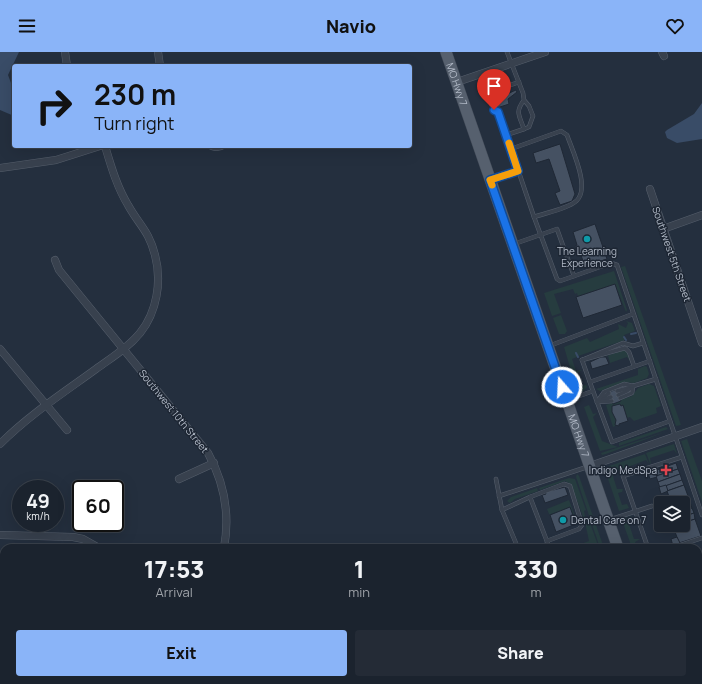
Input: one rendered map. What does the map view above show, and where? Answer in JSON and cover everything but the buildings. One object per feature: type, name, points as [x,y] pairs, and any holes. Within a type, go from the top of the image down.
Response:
[{"type":"main road","name":"MO Hwy 7","points":[[446,52],[617,544]]},
{"type":"street","points":[[65,52],[67,64]]},
{"type":"street","points":[[158,52],[160,64]]},
{"type":"street","points":[[457,82],[545,52]]},
{"type":"street","points":[[0,168],[56,160],[94,148]]},
{"type":"street","points":[[0,444],[17,427],[124,349],[140,332],[152,312],[158,286],[156,256],[147,231],[128,206],[118,186],[106,148]]},
{"type":"street","name":"Southwest 5th Street","points":[[650,189],[702,342]]},
{"type":"street","points":[[663,229],[702,215]]},
{"type":"street","name":"Southwest 10th Street","points":[[55,260],[60,270],[200,441],[214,463],[225,498],[227,518],[224,544]]},
{"type":"street","points":[[0,349],[67,430]]},
{"type":"street","points":[[590,466],[702,427]]},
{"type":"street","points":[[179,479],[214,463]]},
{"type":"street","points":[[0,535],[64,536],[83,539],[92,544]]},
{"type":"lane","points":[[506,135],[529,127],[533,116],[529,106],[524,100],[519,82],[507,52]]},
{"type":"lane","points":[[519,82],[494,91],[490,101],[494,110],[498,112],[540,235],[557,279],[560,281],[615,264],[618,268],[702,516]]},
{"type":"lane","points":[[524,100],[518,108],[524,128]]},
{"type":"lane","points":[[511,149],[561,131],[564,132],[567,134],[583,180],[577,201],[534,216]]},
{"type":"lane","points":[[490,180],[518,171]]},
{"type":"lane","points":[[513,244],[557,229],[574,276]]},
{"type":"lane","points":[[548,346],[634,314]]},
{"type":"lane","points":[[582,360],[623,343],[633,346],[644,343]]},
{"type":"lane","points":[[582,360],[625,348],[629,352],[634,366]]},
{"type":"lane","points":[[582,360],[612,442],[670,421]]},
{"type":"lane","points":[[590,382],[650,361]]},
{"type":"lane","points":[[633,386],[632,393],[618,395],[633,386],[656,379]]},
{"type":"lane","points":[[597,402],[604,392],[624,384],[633,386]]},
{"type":"lane","points":[[566,400],[593,391]]},
{"type":"lane","points":[[597,402],[611,397],[597,402]]},
{"type":"lane","points":[[647,544],[623,476],[682,456]]},
{"type":"lane","points":[[499,496],[590,466]]},
{"type":"lane","points":[[496,479],[502,510],[516,544]]},
{"type":"lane","points":[[502,510],[564,484],[570,486],[582,525],[579,528],[547,541]]},
{"type":"lane","points":[[530,498],[548,544]]},
{"type":"lane","points":[[608,520],[652,506]]},
{"type":"lane","points":[[684,544],[702,538]]},
{"type":"green space","points":[[625,266],[681,425],[676,426],[621,267]]},
{"type":"green space","points":[[614,271],[627,310],[626,312],[615,284],[578,296],[577,293],[575,294],[573,289],[554,294],[561,313],[552,316],[544,293]]},
{"type":"green space","points":[[561,315],[567,331],[565,334],[559,334],[553,318]]},
{"type":"green space","points":[[626,321],[632,323],[635,331],[624,335],[625,340],[578,356],[577,353],[577,357],[572,359],[576,371],[582,370],[577,373],[581,386],[586,385],[587,387],[582,392],[577,391],[564,347],[587,338],[590,342],[619,329],[618,324],[626,328],[628,323]]},
{"type":"green space","points":[[624,350],[627,352],[630,361],[627,357],[610,363],[608,356],[601,358]]},
{"type":"green space","points":[[645,366],[647,367],[649,374],[647,378],[634,383],[625,382],[600,391],[596,389],[638,375],[638,369]]},
{"type":"green space","points":[[649,384],[654,386],[661,406],[656,408],[657,413],[634,421],[630,417],[627,418],[623,405],[621,406],[620,404],[613,406],[612,412],[616,420],[615,426],[613,427],[606,405],[632,396],[638,388]]},
{"type":"green space","points":[[589,405],[593,414],[597,413],[593,417],[602,441],[618,447],[600,451],[584,407]]},
{"type":"green space","points":[[666,427],[668,429],[619,446],[619,443]]},
{"type":"green space","points":[[668,431],[606,454],[602,455],[601,453]]},
{"type":"green space","points":[[687,439],[702,481],[702,502],[681,441]]},
{"type":"green space","points":[[674,444],[677,454],[674,450],[650,458],[651,464],[650,463],[646,453]]},
{"type":"green space","points":[[645,454],[649,464],[646,460],[612,473],[617,489],[623,489],[622,492],[618,493],[622,505],[627,504],[629,508],[619,511],[606,473],[609,466]]},
{"type":"green space","points":[[577,474],[603,544],[599,544],[576,477]]},
{"type":"green space","points":[[569,478],[575,479],[586,510],[584,511],[586,521],[588,522],[589,520],[598,544],[581,544],[589,541],[585,522],[571,484],[565,481],[540,490],[539,488]]},
{"type":"green space","points":[[537,488],[538,491],[515,499],[510,503],[507,501],[511,497]]},
{"type":"green space","points":[[569,500],[578,524],[576,524],[570,507],[551,514],[549,514],[547,509]]},
{"type":"green space","points":[[631,516],[633,519],[628,521],[634,539],[640,539],[635,542],[636,544],[631,544],[622,520]]},
{"type":"water","points":[[0,52],[19,52],[8,75],[12,86],[12,115],[0,110]]},
{"type":"water","points":[[702,103],[702,139],[677,143],[667,138],[665,132],[667,130],[694,114]]},
{"type":"waterway","points":[[631,334],[636,333]]},
{"type":"waterway","points":[[576,353],[578,357]]},
{"type":"slow traffic","points":[[492,185],[490,180],[518,171],[509,143]]},
{"type":"place","name":"The Learning Experience","points":[[587,239]]},
{"type":"place","name":"Indigo MedSpa","points":[[666,470]]},
{"type":"place","name":"Dental Care on 7","points":[[563,520]]},
{"type":"route","points":[[494,110],[498,112],[518,171],[490,180],[562,387]]}]
